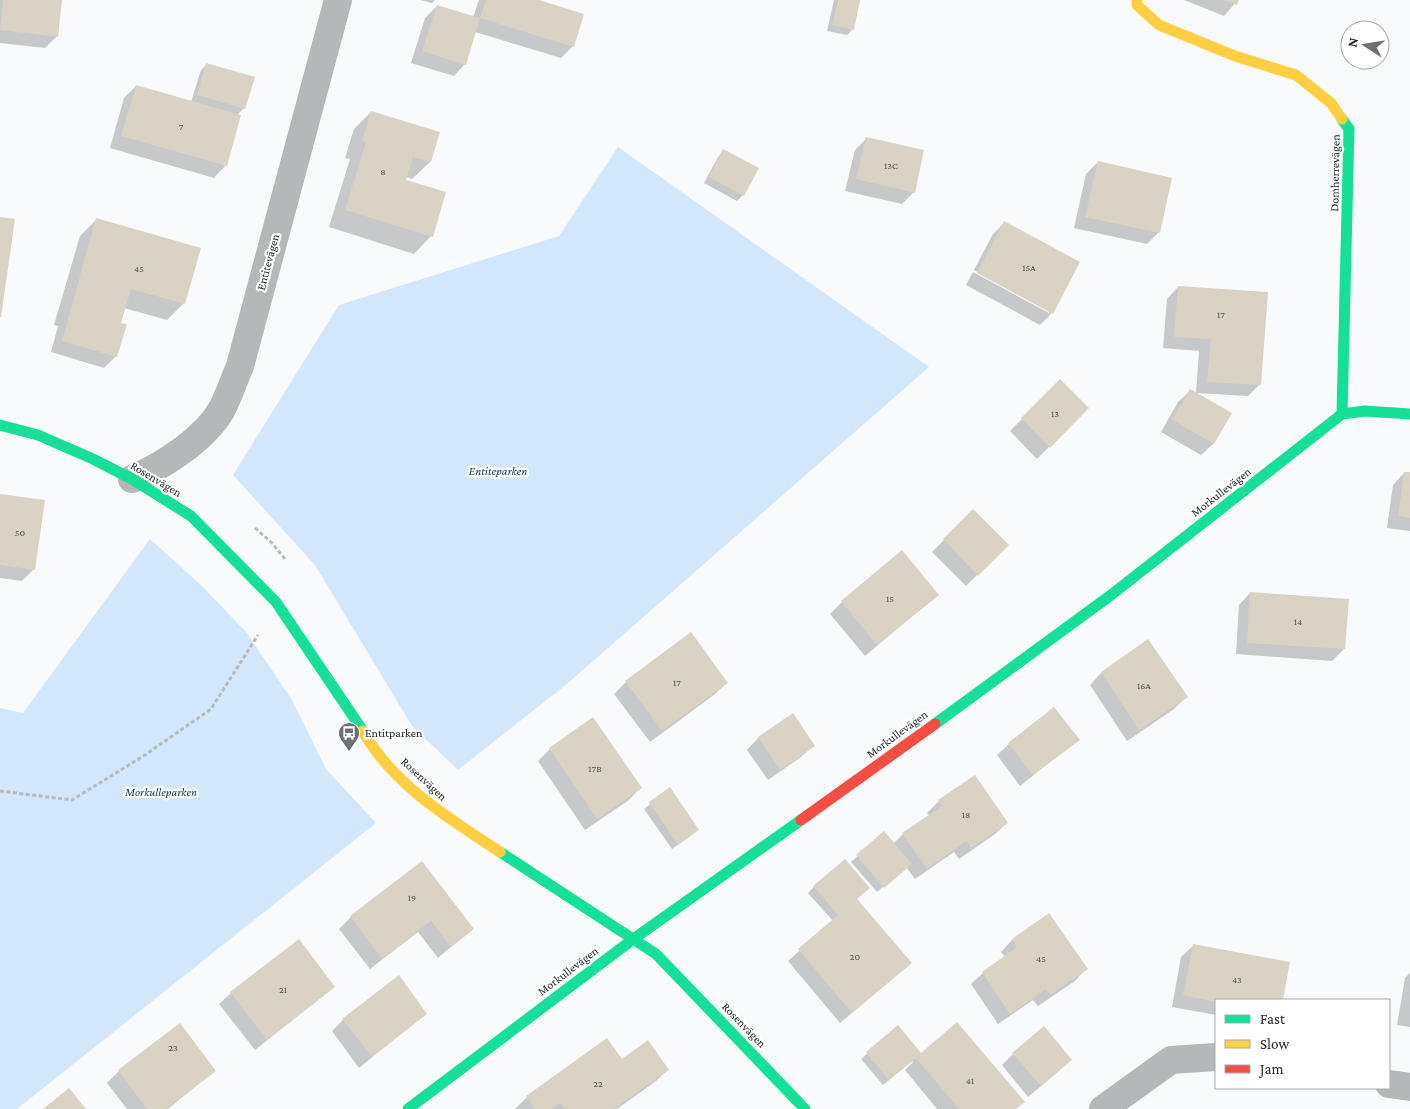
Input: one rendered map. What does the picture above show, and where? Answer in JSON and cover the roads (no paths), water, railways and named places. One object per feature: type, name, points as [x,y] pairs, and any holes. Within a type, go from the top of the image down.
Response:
[{"type":"street","name":"Entitevägen","points":[[132,479],[158,468],[194,441],[221,410],[240,366],[338,0]]},
{"type":"street","name":"Domherrevägen","points":[[1136,0],[1137,4],[1159,25],[1236,56],[1296,75],[1331,103],[1349,129],[1342,414]]},
{"type":"street","points":[[1342,414],[1365,411],[1410,414]]},
{"type":"street","name":"Morkullevägen","points":[[408,1109],[632,940],[887,759],[1111,595],[1342,414]]},
{"type":"street","name":"Rosenvägen","points":[[0,425],[38,435],[93,458],[132,479],[191,516],[276,602],[354,715],[373,749],[430,806],[656,954],[805,1109]]},
{"type":"street","points":[[1103,1109],[1171,1060],[1215,1057]]},
{"type":"street","points":[[1390,1084],[1410,1087]]},
{"type":"place","name":"Entitparken","points":[[349,752]]},
{"type":"park label","name":"Entiteparken","points":[[498,471]]},
{"type":"park label","name":"Morkulleparken","points":[[161,792]]}]
